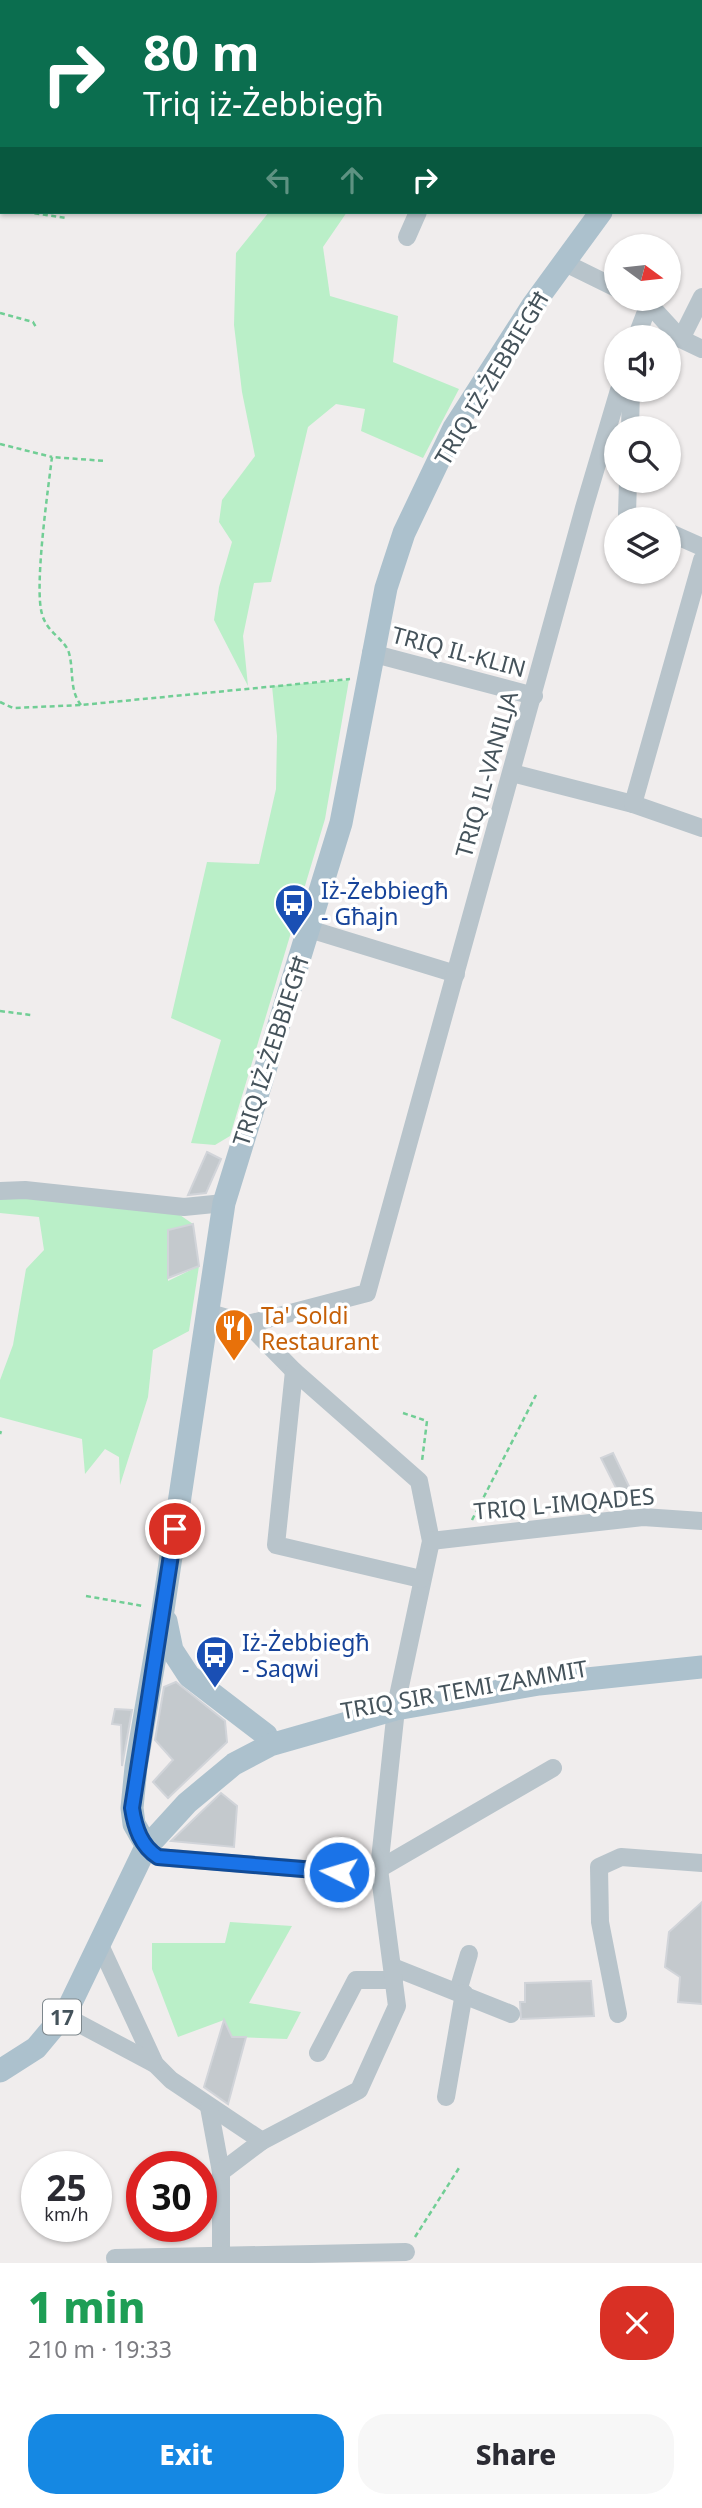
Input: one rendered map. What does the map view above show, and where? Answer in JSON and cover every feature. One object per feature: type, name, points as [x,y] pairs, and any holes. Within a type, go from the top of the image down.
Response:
[{"type":"main road","name":"TRIQ IŻ-ŻEBBIEGĦ","points":[[144,1844],[134,1824],[132,1808],[224,1203],[341,823],[371,653],[404,533],[449,440],[563,262],[600,214]]},
{"type":"main road","name":"TRIQ IŻ-ŻEBBIEGĦ","points":[[586,233],[611,214]]},
{"type":"main road","points":[[163,1610],[172,1650],[189,1676],[266,1735]]},
{"type":"main road","name":"TRIQ SIR TEMI ZAMMIT","points":[[144,1844],[187,1803],[234,1765],[270,1745],[397,1703],[601,1666],[702,1657]]},
{"type":"main road","name":"TRIQ SIR TEMI ZAMMIT","points":[[144,1844],[206,1775],[266,1735],[336,1709],[702,1667]]},
{"type":"main road","points":[[149,1688],[169,1672],[189,1676]]},
{"type":"main road","name":"17","points":[[0,2071],[36,2048],[67,2011],[144,1844]]},
{"type":"main road","name":"17","points":[[0,2055],[27,2038],[57,2006],[144,1844]]},
{"type":"street","points":[[407,237],[417,214]]},
{"type":"street","points":[[563,262],[604,282]]},
{"type":"street","points":[[702,297],[681,339],[702,349]]},
{"type":"street","points":[[655,312],[667,325]]},
{"type":"street","name":"TRIQ IL-VANILJA","points":[[248,1324],[367,1293],[615,402]]},
{"type":"street","points":[[681,538],[702,547]]},
{"type":"street","points":[[633,804],[702,560]]},
{"type":"street","name":"TRIQ IL-KLIN","points":[[371,653],[534,696]]},
{"type":"street","points":[[512,773],[633,804],[702,828]]},
{"type":"street","points":[[309,929],[456,974]]},
{"type":"street","points":[[0,1191],[25,1190],[184,1207],[224,1203]]},
{"type":"street","points":[[206,1312],[248,1324],[294,1371],[419,1481],[431,1541],[397,1703],[379,1869],[397,2006],[359,2091],[262,2141],[221,2172]]},
{"type":"street","points":[[294,1371],[276,1545],[421,1579]]},
{"type":"street","name":"TRIQ L-IMQADES","points":[[431,1541],[642,1517],[702,1521]]},
{"type":"street","points":[[144,1844],[158,1857],[365,1874],[379,1869],[553,1768]]},
{"type":"street","points":[[618,2014],[600,1922],[599,1867],[621,1857],[702,1863]]},
{"type":"street","points":[[99,1943],[155,2064]]},
{"type":"street","points":[[446,2096],[469,1954]]},
{"type":"street","points":[[318,2053],[356,1980],[393,1974],[461,1992],[511,2014]]},
{"type":"street","points":[[67,2011],[76,2022],[155,2064],[171,2080],[262,2141]]},
{"type":"street","points":[[209,2107],[221,2172],[220,2258]]},
{"type":"street","points":[[115,2258],[220,2258],[406,2252]]},
{"type":"path","points":[[40,214],[67,218]]},
{"type":"path","points":[[0,313],[33,323],[37,329]]},
{"type":"path","points":[[0,444],[52,457],[106,461]]},
{"type":"path","points":[[52,457],[40,604],[50,632],[69,651],[74,697],[81,705]]},
{"type":"path","points":[[0,702],[13,708],[81,705],[367,677]]},
{"type":"path","points":[[0,1011],[31,1015]]},
{"type":"path","points":[[464,1537],[536,1395]]},
{"type":"path","points":[[403,1413],[427,1421],[419,1481]]},
{"type":"path","points":[[86,1597],[163,1610]]},
{"type":"path","points":[[406,2252],[459,2168]]},
{"type":"green space","points":[[267,214],[346,214],[323,247],[330,296],[398,316],[393,362],[459,389],[423,458],[361,431],[365,409],[336,404],[308,427],[271,582],[254,583],[243,636],[248,686],[214,620],[219,587],[232,542],[219,522],[222,500],[255,456],[242,392],[234,325],[236,253]]},
{"type":"green space","points":[[349,680],[325,819],[230,1136],[215,1145],[191,1143],[221,1040],[171,1018],[207,862],[259,864],[276,789],[277,736],[272,686]]},
{"type":"green space","points":[[0,1198],[41,1199],[177,1213],[193,1224],[167,1231],[168,1281],[199,1266],[189,1331],[153,1350],[148,1397],[120,1485],[119,1457],[105,1449],[85,1474],[82,1439],[0,1417],[0,1380],[13,1345],[26,1269],[44,1250],[39,1217],[0,1213]]},
{"type":"green space","points":[[230,1922],[292,1926],[249,2003],[301,2012],[287,2039],[232,2037],[224,2020],[178,2037],[152,1969],[152,1943],[225,1943]]},
{"type":"building","points":[[207,1152],[221,1159],[206,1193],[188,1195]]},
{"type":"building","points":[[193,1224],[199,1266],[168,1278],[168,1230]]},
{"type":"building","points":[[613,1453],[636,1501],[625,1506],[601,1458]]},
{"type":"building","points":[[176,1682],[225,1721],[227,1742],[168,1798],[153,1782],[173,1760],[155,1740],[164,1687]]},
{"type":"building","points":[[115,1709],[132,1710],[122,1766],[121,1725],[112,1724]]},
{"type":"building","points":[[221,1793],[237,1806],[234,1847],[171,1841]]},
{"type":"building","points":[[702,1902],[702,2004],[678,2002],[680,1977],[665,1967],[669,1932]]},
{"type":"building","points":[[591,1981],[594,2016],[521,2019],[520,2002],[525,2002],[525,1983]]},
{"type":"building","points":[[224,2020],[232,2037],[246,2037],[228,2104],[204,2087]]},
{"type":"place","name":"Iż-Żebbiegħ - Għajn","points":[[294,937]]},
{"type":"place","name":"Ta' Soldi Restaurant","points":[[234,1362]]},
{"type":"place","name":"Iż-Żebbiegħ - Saqwi","points":[[215,1689]]},
{"type":"route","points":[[175,1529],[136,1767],[132,1808],[134,1824],[145,1849],[158,1857],[339,1872]]}]
